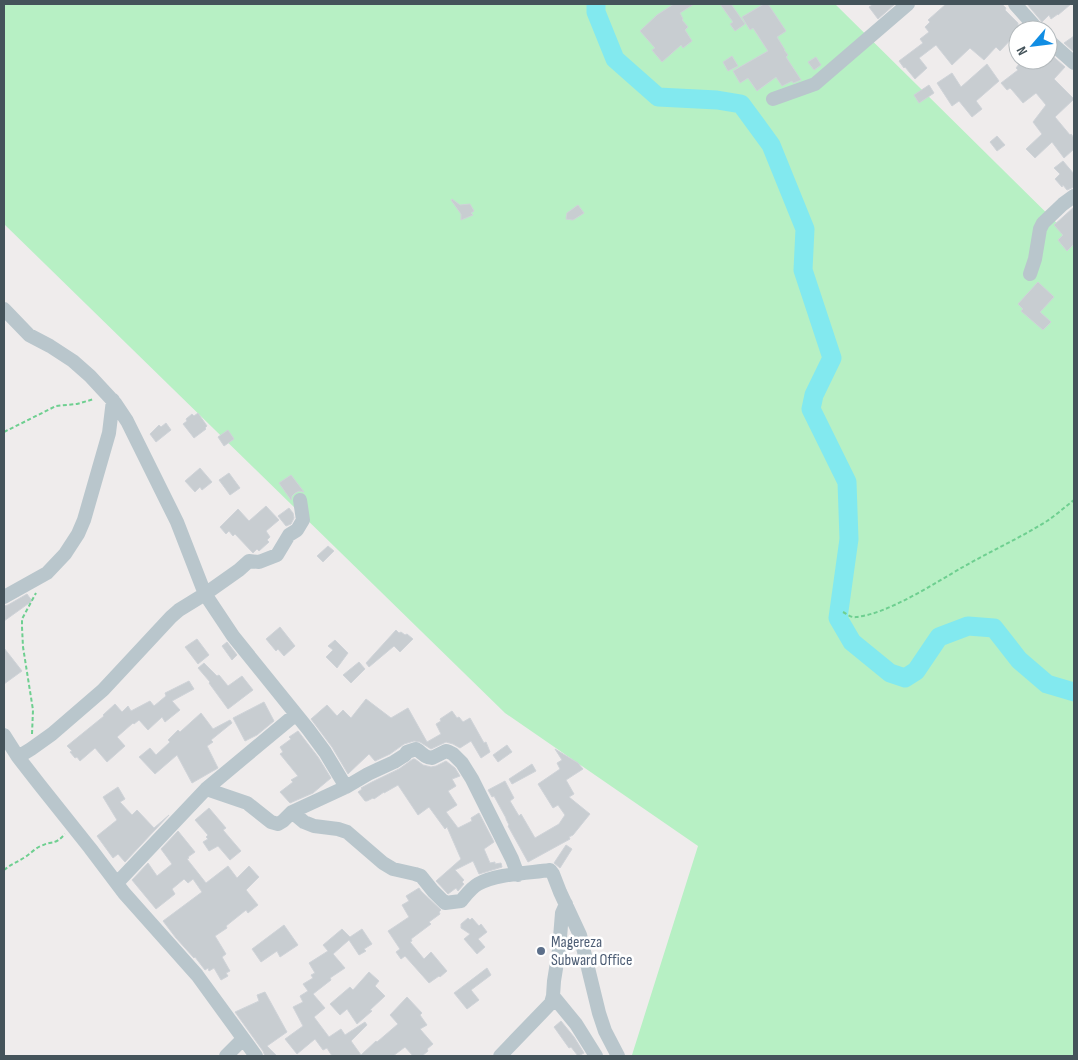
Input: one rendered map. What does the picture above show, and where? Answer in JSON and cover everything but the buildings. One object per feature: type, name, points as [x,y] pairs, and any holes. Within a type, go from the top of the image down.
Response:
[{"type":"street","points":[[773,99],[815,84],[908,4]]},
{"type":"street","points":[[1015,4],[1029,20]]},
{"type":"street","points":[[1058,49],[1074,63]]},
{"type":"street","points":[[1030,274],[1036,258],[1043,222],[1074,196]]},
{"type":"street","points":[[4,309],[29,335],[73,361],[109,396],[127,421],[177,522],[205,594],[233,636],[324,752],[346,787]]},
{"type":"street","points":[[4,598],[47,573],[65,554],[75,538],[84,520],[109,433],[109,396]]},
{"type":"street","points":[[18,757],[52,734],[103,690],[179,610],[205,594],[249,561],[259,562],[277,555],[289,535],[297,530],[303,520],[300,500]]},
{"type":"street","points":[[117,883],[206,789],[296,714]]},
{"type":"street","points":[[4,735],[18,757],[130,900],[197,975],[256,1056]]},
{"type":"street","points":[[206,789],[247,803],[273,823],[281,823],[292,812],[394,762],[407,752],[416,749],[427,757],[432,758],[446,751],[453,754],[462,763],[472,779],[512,859],[518,875]]},
{"type":"street","points":[[292,812],[301,820],[314,826],[347,832],[383,863],[393,869],[421,876],[445,903],[461,901],[472,889],[486,880],[550,870],[580,935],[599,1013],[605,1031],[618,1056]]},
{"type":"street","points":[[500,1056],[551,1004],[562,913],[566,904]]},
{"type":"street","points":[[553,996],[576,1024],[596,1056]]},
{"type":"street","points":[[226,1056],[243,1040]]},
{"type":"path","points":[[4,432],[56,406],[86,402],[95,398],[109,396]]},
{"type":"path","points":[[843,612],[853,618],[864,616],[887,608],[916,594],[1022,536],[1074,500]]},
{"type":"path","points":[[31,749],[33,710],[24,654],[22,619],[36,593],[36,578]]},
{"type":"path","points":[[4,870],[27,856],[37,847],[58,841],[72,827]]},
{"type":"green space","points":[[4,4],[835,4],[1074,240],[1074,1056],[633,1056],[698,846],[505,713],[4,224]]},
{"type":"waterway","points":[[596,4],[596,12],[615,59],[658,97],[717,100],[741,104],[771,145],[805,229],[803,270],[832,358],[814,395],[811,409],[847,482],[849,539],[838,618],[852,642],[890,673],[905,678],[916,671],[939,637],[968,626],[994,628],[1019,660],[1047,684],[1074,692]]},
{"type":"place","name":"Magereza Subward Office","points":[[541,951]]}]
